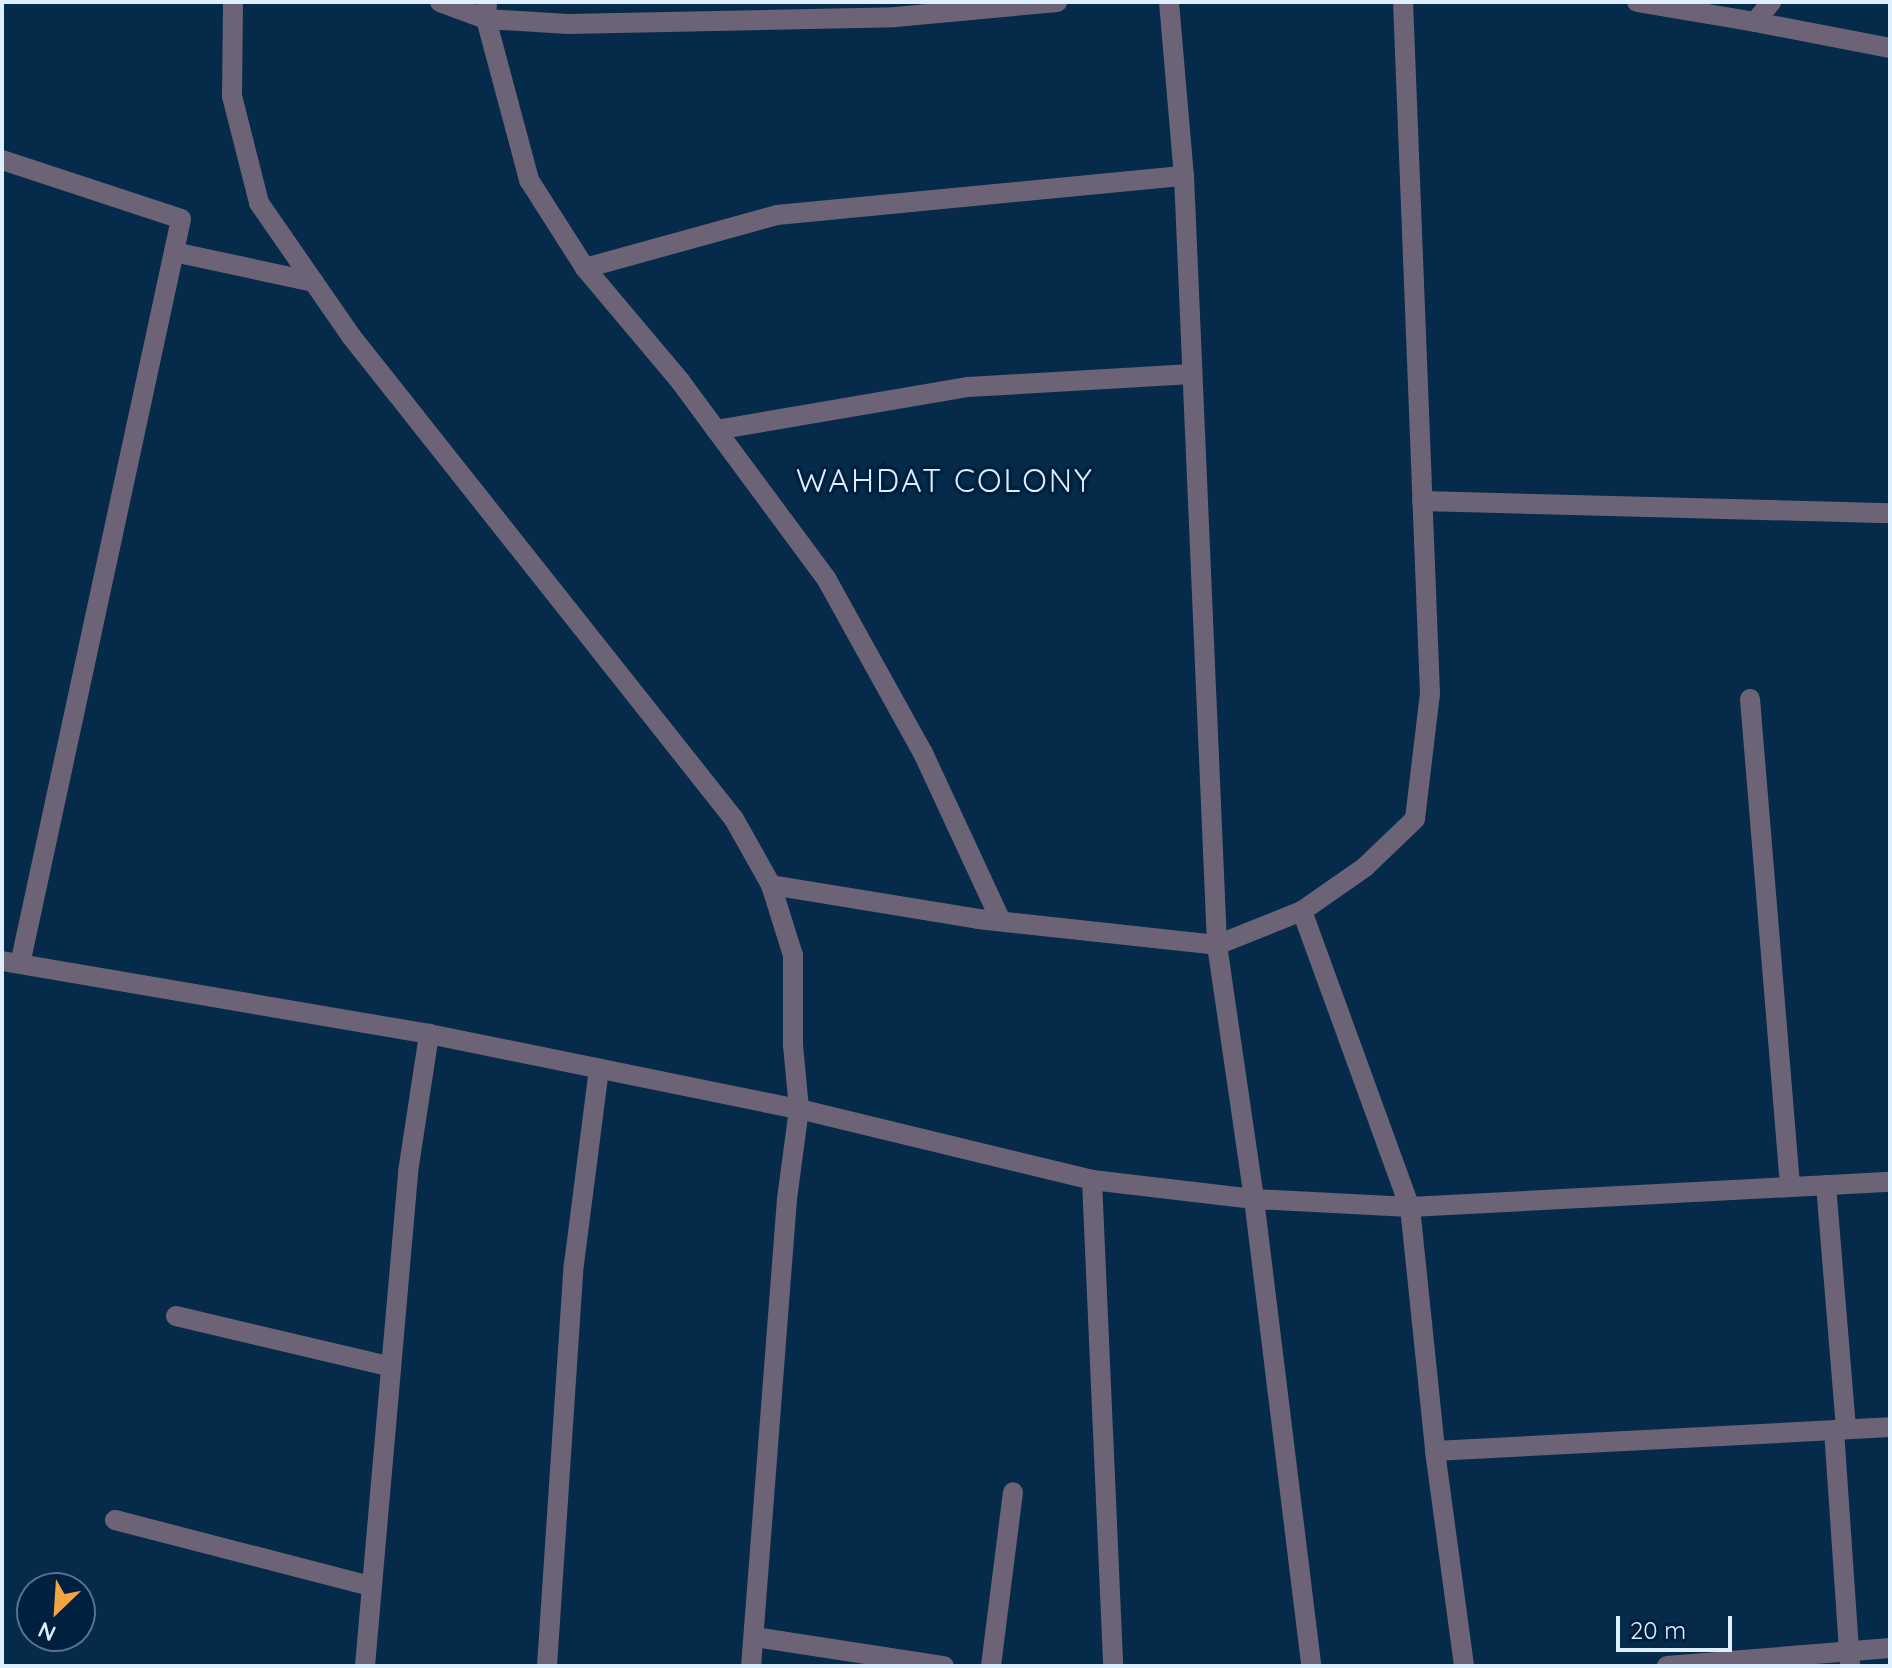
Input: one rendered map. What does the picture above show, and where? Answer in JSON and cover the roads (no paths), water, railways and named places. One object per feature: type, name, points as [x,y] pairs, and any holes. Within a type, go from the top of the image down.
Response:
[{"type":"street","points":[[233,2],[232,96],[259,203],[351,336],[734,819],[771,885],[793,955],[793,1045],[799,1109],[787,1199],[751,1666]]},
{"type":"street","points":[[440,2],[568,24],[895,17],[1057,2]]},
{"type":"street","points":[[1169,2],[1184,176],[1217,945],[1254,1199],[1311,1666]]},
{"type":"street","points":[[771,885],[1001,921],[1217,945],[1302,911],[1365,867],[1415,819],[1430,694],[1403,2]]},
{"type":"street","points":[[1637,2],[1890,48]]},
{"type":"street","points":[[1755,22],[1771,2]]},
{"type":"street","points":[[487,10],[529,180],[585,268],[680,381],[827,580],[923,753],[1001,921]]},
{"type":"street","points":[[2,160],[181,219],[11,962],[429,1034],[799,1109],[1092,1180],[1254,1199],[1410,1207],[1890,1182]]},
{"type":"street","points":[[585,268],[777,215],[1184,176]]},
{"type":"street","points":[[174,252],[314,282]]},
{"type":"street","points":[[716,430],[968,387],[1192,374]]},
{"type":"street","points":[[1422,501],[1890,513]]},
{"type":"street","points":[[1750,699],[1790,1186]]},
{"type":"street","points":[[1302,911],[1410,1207],[1435,1451],[1464,1666]]},
{"type":"street","points":[[365,1666],[408,1172],[429,1034]]},
{"type":"street","points":[[547,1666],[574,1264],[599,1069]]},
{"type":"street","points":[[1092,1180],[1113,1666]]},
{"type":"street","points":[[1826,1185],[1849,1659]]},
{"type":"street","points":[[176,1316],[391,1367]]},
{"type":"street","points":[[1435,1451],[1890,1427]]},
{"type":"street","points":[[991,1666],[1013,1492]]},
{"type":"street","points":[[115,1520],[371,1586]]},
{"type":"street","points":[[754,1637],[944,1666]]},
{"type":"street","points":[[1667,1666],[1849,1659],[1890,1648]]},
{"type":"district","name":"WAHDAT COLONY","points":[[945,480]]}]
